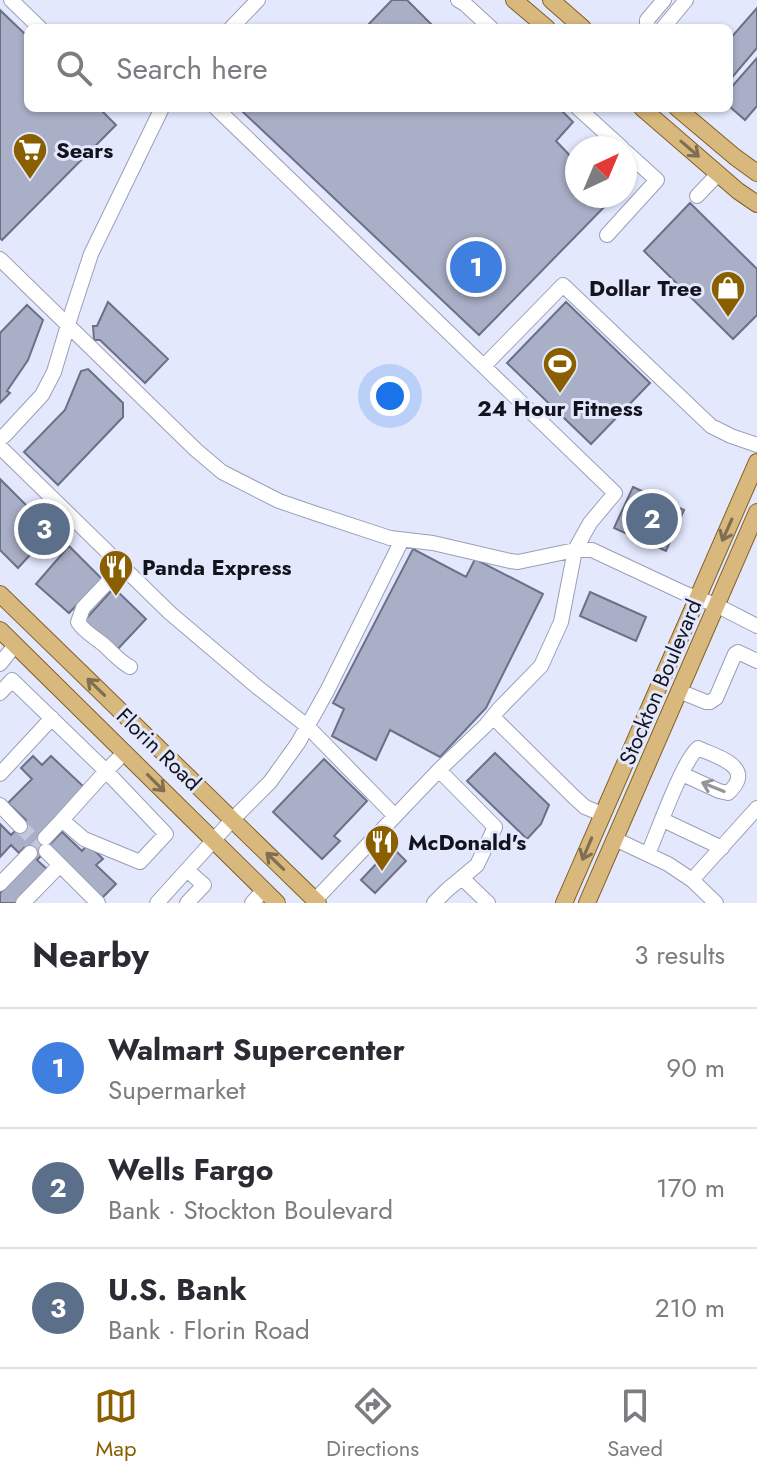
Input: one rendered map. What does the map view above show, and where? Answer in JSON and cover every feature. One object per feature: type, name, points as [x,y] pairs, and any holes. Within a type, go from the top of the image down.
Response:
[{"type":"main road","points":[[514,0],[543,24]]},
{"type":"main road","points":[[551,0],[578,24]]},
{"type":"main road","points":[[647,112],[757,204]]},
{"type":"main road","points":[[670,112],[679,120],[704,131]]},
{"type":"main road","points":[[682,112],[757,173]]},
{"type":"main road","name":"Stockton Boulevard","points":[[564,903],[757,462]]},
{"type":"main road","name":"Stockton Boulevard","points":[[587,903],[757,512]]},
{"type":"main road","name":"Florin Road","points":[[0,594],[316,901]]},
{"type":"main road","name":"Florin Road","points":[[0,630],[277,903]]},
{"type":"street","points":[[11,0],[36,24]]},
{"type":"street","points":[[235,24],[258,0]]},
{"type":"street","points":[[458,0],[487,24]]},
{"type":"street","points":[[647,24],[664,0]]},
{"type":"street","points":[[666,24],[686,0]]},
{"type":"street","points":[[0,439],[42,395],[54,372],[91,254],[160,112]]},
{"type":"street","points":[[220,112],[615,493],[590,523],[575,550],[561,622],[541,666],[316,901]]},
{"type":"street","points":[[582,112],[608,136]]},
{"type":"street","points":[[637,162],[657,180],[637,202]]},
{"type":"street","points":[[697,196],[718,174]]},
{"type":"street","points":[[607,235],[632,208]]},
{"type":"street","points":[[0,259],[196,450],[222,472],[279,501],[353,527],[402,540],[433,543],[518,562],[575,550],[592,550],[755,621]]},
{"type":"street","points":[[484,366],[563,285],[711,426],[757,445]]},
{"type":"street","points":[[0,447],[170,613],[307,726],[395,816]]},
{"type":"street","points":[[157,903],[270,782],[298,743],[402,540]]},
{"type":"street","points":[[122,567],[83,608],[78,622],[130,667]]},
{"type":"street","points":[[0,664],[15,645]]},
{"type":"street","points":[[679,691],[710,702],[716,698],[735,654],[738,652],[757,661]]},
{"type":"street","points":[[0,693],[12,680],[166,834],[140,862],[84,839],[62,820]]},
{"type":"street","points":[[493,717],[585,807],[602,814]]},
{"type":"street","points":[[0,774],[52,718]]},
{"type":"street","points":[[648,854],[682,774],[691,754],[698,748],[732,764],[738,769],[739,777],[728,793],[682,774]]},
{"type":"street","points":[[98,903],[60,865],[46,844],[62,820],[125,752]]},
{"type":"street","points":[[434,903],[477,865],[495,827],[439,770]]},
{"type":"street","points":[[0,805],[20,826]]},
{"type":"street","points":[[692,880],[757,808]]},
{"type":"street","points":[[663,820],[722,848]]},
{"type":"street","points":[[615,839],[692,880],[716,903]]},
{"type":"street","points":[[0,884],[30,853]]},
{"type":"street","points":[[23,903],[60,865]]},
{"type":"street","points":[[187,870],[204,885],[187,903]]},
{"type":"street","points":[[462,878],[488,903]]},
{"type":"street","points":[[252,903],[264,890]]},
{"type":"building","points":[[392,0],[407,0],[431,24],[369,24]]},
{"type":"building","points":[[757,8],[757,48],[733,76],[733,35]]},
{"type":"building","name":"Sears","points":[[0,10],[24,33],[24,112],[103,112],[116,125],[2,240]]},
{"type":"building","points":[[757,58],[757,106],[745,120],[733,110],[733,85]]},
{"type":"building","points":[[243,112],[563,112],[573,122],[556,141],[565,150],[565,208],[603,208],[479,335]]},
{"type":"building","points":[[690,203],[757,269],[757,315],[733,339],[644,251]]},
{"type":"building","points":[[108,302],[168,359],[145,383],[100,340],[94,340],[93,326],[97,326]]},
{"type":"building","points":[[566,302],[650,383],[591,444],[507,363]]},
{"type":"building","points":[[27,305],[43,320],[28,360],[7,391],[10,393],[0,403],[0,333]]},
{"type":"building","points":[[88,369],[123,403],[123,417],[58,485],[24,452],[65,410],[81,371]]},
{"type":"building","points":[[0,479],[52,531],[18,568],[0,550]]},
{"type":"building","points":[[633,487],[684,510],[666,551],[614,528]]},
{"type":"building","points":[[69,546],[102,579],[69,613],[36,584]]},
{"type":"building","points":[[413,549],[466,577],[475,559],[543,594],[486,708],[440,757],[390,730],[376,760],[332,736],[344,709],[333,703]]},
{"type":"building","points":[[114,588],[146,619],[115,652],[84,621]]},
{"type":"building","points":[[590,592],[646,617],[636,641],[580,616]]},
{"type":"building","points":[[495,753],[549,805],[541,824],[527,839],[467,781]]},
{"type":"building","points":[[33,756],[42,765],[51,756],[85,788],[41,834],[51,843],[62,832],[82,851],[88,844],[103,859],[96,865],[116,884],[102,898],[50,847],[37,860],[48,870],[16,903],[0,903],[0,893],[34,857],[24,848],[19,853],[11,845],[0,857],[0,824],[11,835],[26,820],[8,803],[32,779],[21,768]]},
{"type":"building","points":[[324,759],[367,801],[334,836],[340,841],[322,859],[273,812]]},
{"type":"building","points":[[392,847],[406,861],[375,893],[361,880]]},
{"type":"tunnel","points":[[20,826],[46,851]]},
{"type":"place","name":"Sears","points":[[30,181]]},
{"type":"place","name":"Walmart Supercenter","points":[[476,267]]},
{"type":"place","name":"Dollar Tree","points":[[728,319]]},
{"type":"place","name":"24 Hour Fitness","points":[[560,395]]},
{"type":"place","name":"Wells Fargo","points":[[652,519]]},
{"type":"place","name":"U.S. Bank","points":[[44,529]]},
{"type":"place","name":"Panda Express","points":[[116,598]]},
{"type":"place","name":"McDonald's","points":[[382,873]]}]
